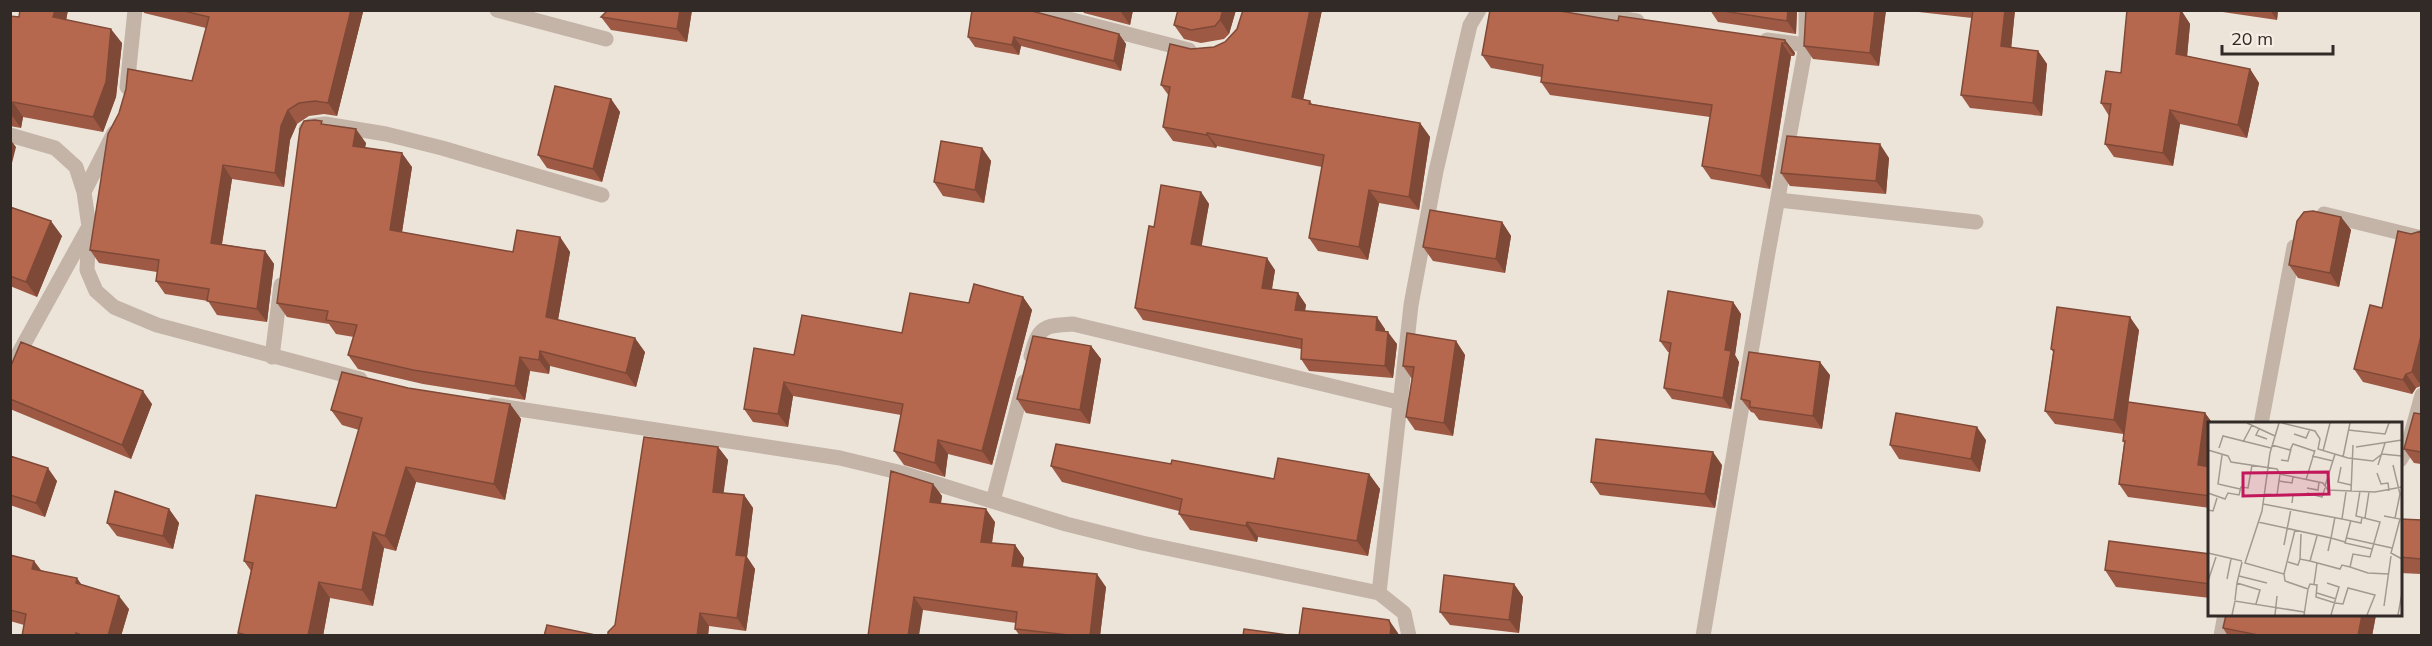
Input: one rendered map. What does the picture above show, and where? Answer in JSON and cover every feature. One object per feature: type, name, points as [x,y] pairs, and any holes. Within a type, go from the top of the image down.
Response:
[{"type":"street","points":[[126,99],[135,10]]},
{"type":"street","points":[[497,10],[606,39]]},
{"type":"street","points":[[1034,10],[1200,53]]},
{"type":"street","points":[[1379,593],[1402,403],[1411,305],[1421,247],[1470,25],[1479,10]]},
{"type":"street","points":[[1566,10],[1657,24]]},
{"type":"street","points":[[1703,636],[1806,45],[1806,10]]},
{"type":"street","points":[[1749,37],[1806,45]]},
{"type":"street","points":[[84,192],[119,122]]},
{"type":"street","points":[[300,141],[303,131],[310,126],[325,124],[386,134],[602,195]]},
{"type":"street","points":[[10,135],[55,148],[76,167],[84,192],[89,227],[87,270],[96,291],[114,307],[157,325],[377,383]]},
{"type":"street","points":[[1778,200],[1976,222]]},
{"type":"street","points":[[2308,216],[2326,214],[2421,238]]},
{"type":"street","points":[[10,369],[89,227]]},
{"type":"street","points":[[2261,422],[2297,230]]},
{"type":"street","points":[[272,357],[284,266]]},
{"type":"street","points":[[993,501],[1036,335],[1049,326],[1073,324],[1402,403]]},
{"type":"street","points":[[2402,457],[2407,449],[2421,395]]},
{"type":"street","points":[[479,402],[646,432],[840,458],[902,473],[1066,524],[1142,543],[1379,593],[1404,613],[1408,636]]},
{"type":"street","points":[[2221,636],[2225,616]]},
{"type":"building","points":[[20,10],[55,10],[53,17],[111,29],[106,82],[93,117],[13,102],[10,112],[10,16],[19,17]]},
{"type":"building","points":[[180,10],[351,10],[328,103],[315,101],[299,103],[288,110],[281,126],[275,173],[223,165],[211,243],[265,251],[257,309],[207,301],[209,289],[156,281],[159,260],[90,250],[108,134],[119,113],[126,89],[128,69],[192,81],[209,17]]},
{"type":"building","points":[[608,10],[680,10],[677,29],[601,17]]},
{"type":"building","points":[[972,10],[1028,10],[1119,34],[1114,61],[1014,37],[1012,45],[968,37]]},
{"type":"building","points":[[1178,10],[1223,10],[1215,26],[1191,30],[1174,25]]},
{"type":"building","points":[[1243,10],[1310,10],[1292,97],[1310,101],[1309,104],[1420,123],[1409,197],[1369,190],[1359,247],[1309,238],[1324,155],[1163,127],[1170,87],[1161,85],[1170,44],[1191,49],[1214,47],[1225,42],[1237,29]]},
{"type":"building","points":[[1490,10],[1554,10],[1618,21],[1619,16],[1785,40],[1785,43],[1782,43],[1761,176],[1702,166],[1712,105],[1541,82],[1543,65],[1482,55]]},
{"type":"building","points":[[1717,10],[1788,10],[1787,21]]},
{"type":"building","points":[[1806,10],[1875,10],[1870,53],[1804,46]]},
{"type":"building","points":[[1973,10],[2005,10],[2001,46],[2038,51],[2033,103],[1961,95]]},
{"type":"building","points":[[2127,10],[2181,10],[2176,54],[2250,69],[2238,125],[2170,110],[2163,153],[2105,144],[2111,104],[2101,103],[2106,71],[2121,73]]},
{"type":"building","points":[[555,86],[611,99],[593,169],[538,155]]},
{"type":"building","points":[[304,121],[322,121],[321,124],[356,129],[353,146],[402,153],[390,230],[513,252],[517,230],[560,237],[546,317],[635,338],[626,373],[540,351],[539,360],[520,357],[515,386],[413,370],[348,355],[357,325],[326,320],[328,311],[277,303],[300,129]]},
{"type":"building","points":[[1787,136],[1880,144],[1876,181],[1781,173]]},
{"type":"building","points":[[941,141],[982,148],[975,190],[934,182]]},
{"type":"building","points":[[1161,185],[1201,192],[1191,244],[1267,258],[1262,288],[1298,293],[1295,310],[1377,317],[1376,330],[1388,332],[1385,366],[1301,359],[1302,339],[1135,308],[1149,226],[1154,227]]},
{"type":"building","points":[[10,207],[51,221],[26,282],[10,276]]},
{"type":"building","points":[[1430,210],[1502,222],[1496,259],[1423,247]]},
{"type":"building","points":[[2313,211],[2341,217],[2330,273],[2289,265],[2297,221],[2304,212]]},
{"type":"building","points":[[2398,231],[2411,234],[2421,231],[2421,336],[2412,372],[2406,374],[2403,380],[2354,369],[2370,305],[2382,308]]},
{"type":"building","points":[[974,284],[1023,297],[982,451],[938,440],[935,463],[894,451],[903,404],[784,382],[778,414],[744,409],[754,348],[794,355],[802,315],[902,333],[910,293],[969,303]]},
{"type":"building","points":[[1668,291],[1733,302],[1725,350],[1731,351],[1723,398],[1664,388],[1671,343],[1660,341]]},
{"type":"building","points":[[2057,307],[2130,317],[2114,420],[2045,411],[2054,350],[2051,349]]},
{"type":"building","points":[[1407,333],[1456,341],[1444,423],[1406,417],[1414,367],[1403,366]]},
{"type":"building","points":[[1033,336],[1091,346],[1080,410],[1017,399]]},
{"type":"building","points":[[21,342],[143,391],[122,445],[10,399],[10,368]]},
{"type":"building","points":[[1749,352],[1820,362],[1813,416],[1750,407],[1750,401],[1741,399]]},
{"type":"building","points":[[342,372],[408,388],[510,404],[494,484],[406,467],[385,536],[373,532],[362,590],[319,582],[308,636],[251,636],[238,633],[253,563],[244,561],[256,495],[336,508],[362,418],[331,410]]},
{"type":"building","points":[[2128,402],[2205,413],[2198,465],[2208,467],[2208,496],[2119,484],[2125,441],[2123,441]]},
{"type":"building","points":[[1896,413],[1977,427],[1971,459],[1890,445]]},
{"type":"building","points":[[2414,413],[2421,414],[2421,452],[2404,449]]},
{"type":"building","points":[[644,437],[718,447],[713,492],[744,495],[736,555],[746,556],[737,618],[700,613],[697,636],[608,636],[608,632],[615,625]]},
{"type":"building","points":[[1596,439],[1713,452],[1705,494],[1591,482]]},
{"type":"building","points":[[1056,444],[1171,464],[1172,460],[1274,479],[1278,458],[1369,474],[1357,541],[1247,522],[1246,526],[1179,514],[1182,499],[1051,466]]},
{"type":"building","points":[[10,456],[48,468],[36,503],[10,495]]},
{"type":"building","points":[[891,471],[933,484],[930,502],[986,509],[981,542],[1015,545],[1012,566],[1097,574],[1090,636],[1015,629],[1017,612],[914,597],[908,636],[868,636]]},
{"type":"building","points":[[115,491],[169,509],[163,536],[107,523]]},
{"type":"building","points":[[2402,519],[2421,520],[2421,559],[2402,557]]},
{"type":"building","points":[[2109,541],[2208,554],[2208,584],[2105,570]]},
{"type":"building","points":[[10,555],[34,561],[32,569],[77,578],[76,583],[119,596],[108,636],[84,636],[76,633],[76,636],[22,636],[26,614],[10,610]]},
{"type":"building","points":[[1444,575],[1514,584],[1509,620],[1440,612]]},
{"type":"building","points":[[1303,608],[1389,620],[1390,636],[1299,636]]},
{"type":"building","points":[[2226,616],[2362,616],[2358,636],[2263,636],[2223,628]]},
{"type":"building","points":[[547,625],[596,635],[596,636],[544,636]]},
{"type":"building","points":[[1244,629],[1295,636],[1243,636]]}]
